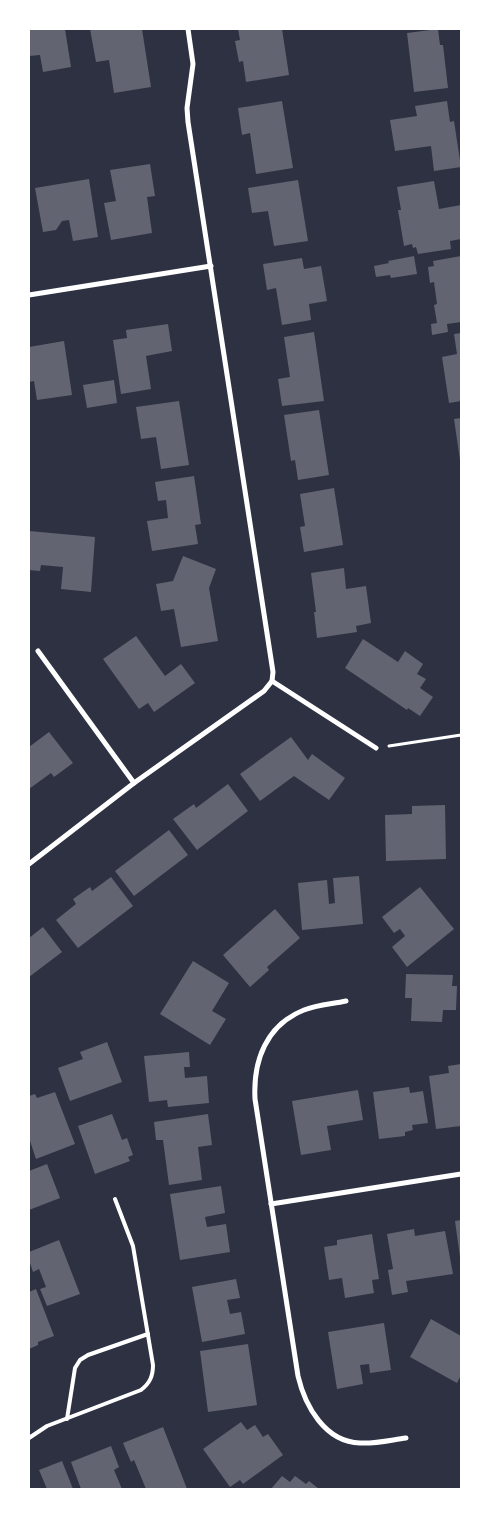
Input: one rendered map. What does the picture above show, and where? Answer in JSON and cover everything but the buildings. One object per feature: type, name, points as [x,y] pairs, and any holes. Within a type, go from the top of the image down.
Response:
[{"type":"street","points":[[29,864],[134,783],[264,690],[272,681],[273,672],[187,114],[187,101],[193,68],[188,29]]},
{"type":"street","points":[[29,295],[211,266]]},
{"type":"street","points":[[38,651],[134,783]]},
{"type":"street","points":[[272,681],[376,748]]},
{"type":"street","points":[[346,1001],[304,1010],[281,1024],[269,1037],[261,1051],[256,1067],[255,1099],[298,1376],[308,1406],[324,1426],[344,1440],[358,1444],[406,1438]]},
{"type":"street","points":[[270,1204],[461,1174]]},
{"type":"lane","points":[[29,1438],[44,1428],[135,1393],[147,1385],[153,1372],[133,1246],[115,1199]]},
{"type":"lane","points":[[67,1419],[75,1368],[80,1360],[88,1355],[148,1334]]},
{"type":"path","points":[[376,748],[461,735]]}]
